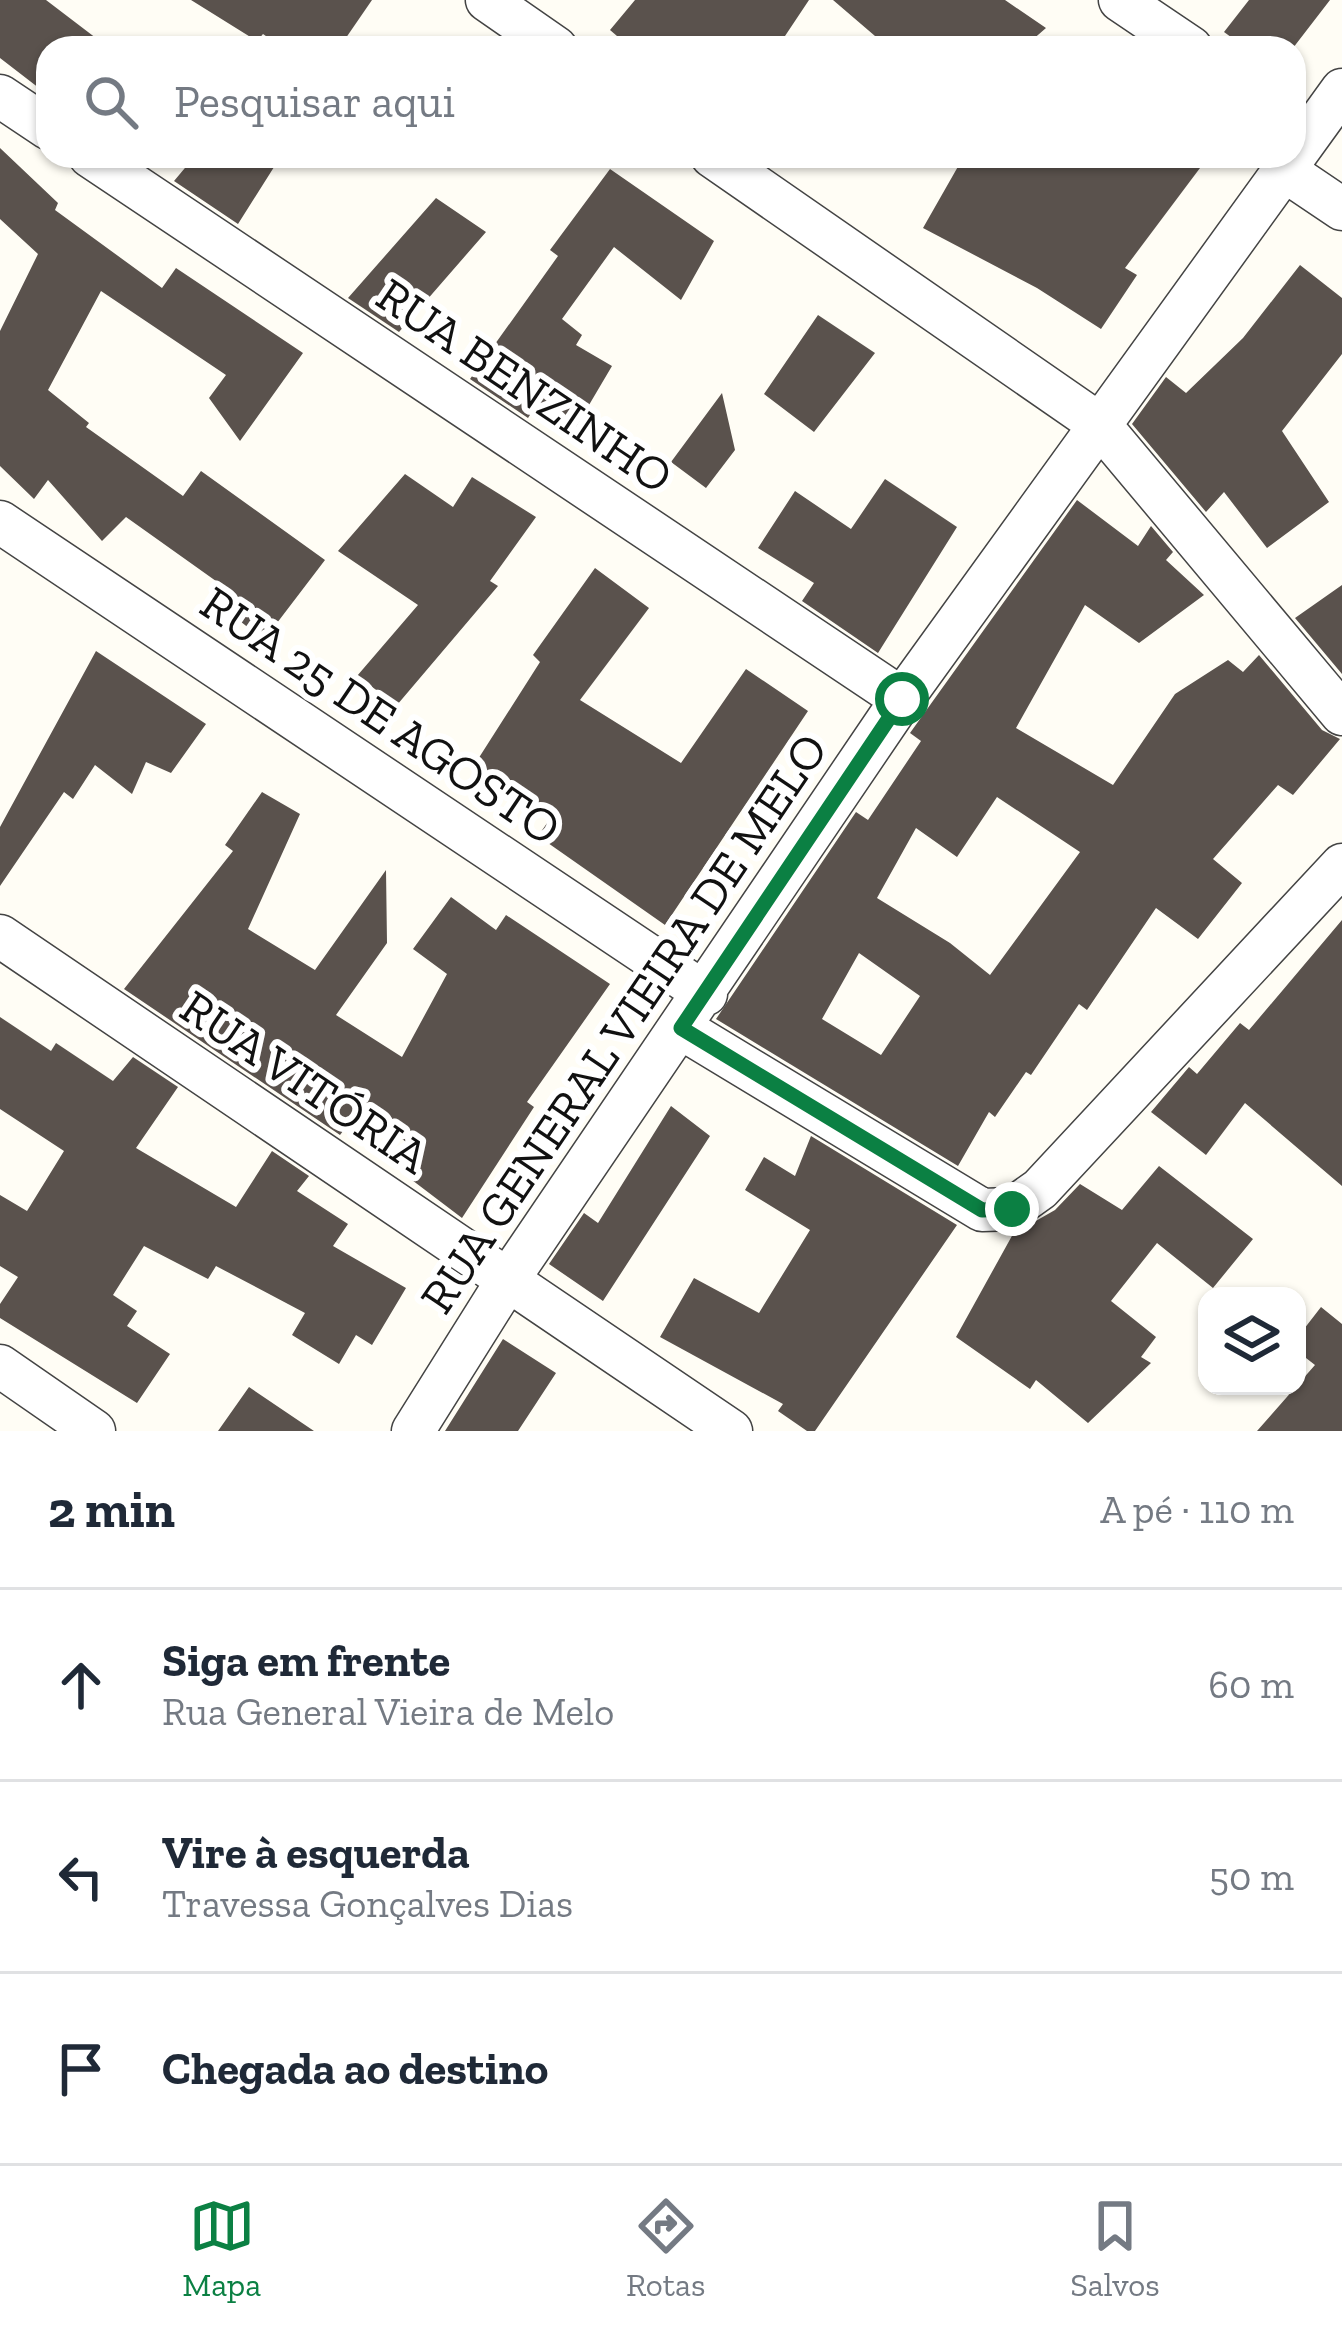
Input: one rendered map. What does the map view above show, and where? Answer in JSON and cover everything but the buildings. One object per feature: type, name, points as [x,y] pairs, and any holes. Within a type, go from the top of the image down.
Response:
[{"type":"street","points":[[487,0],[539,36]]},
{"type":"street","points":[[1120,0],[1172,36]]},
{"type":"street","name":"RUA GENERAL VIEIRA DE MELO","points":[[1306,123],[1342,91]]},
{"type":"street","points":[[0,95],[36,120]]},
{"type":"street","name":"RUA BENZINHO","points":[[109,168],[902,699]]},
{"type":"street","points":[[729,168],[1099,424],[1342,714]]},
{"type":"street","points":[[1284,170],[1342,209]]},
{"type":"street","name":"RUA GENERAL VIEIRA DE MELO","points":[[413,1431],[508,1281],[902,699],[1284,170]]},
{"type":"street","name":"RUA 25 DE AGOSTO","points":[[0,522],[982,1210],[1012,1209],[1040,1189],[1342,865]]},
{"type":"street","name":"RUA VITÓRIA","points":[[0,936],[731,1431]]},
{"type":"street","points":[[0,1366],[94,1431]]},
{"type":"route","points":[[902,699],[681,1028],[982,1210],[1012,1209]]}]
